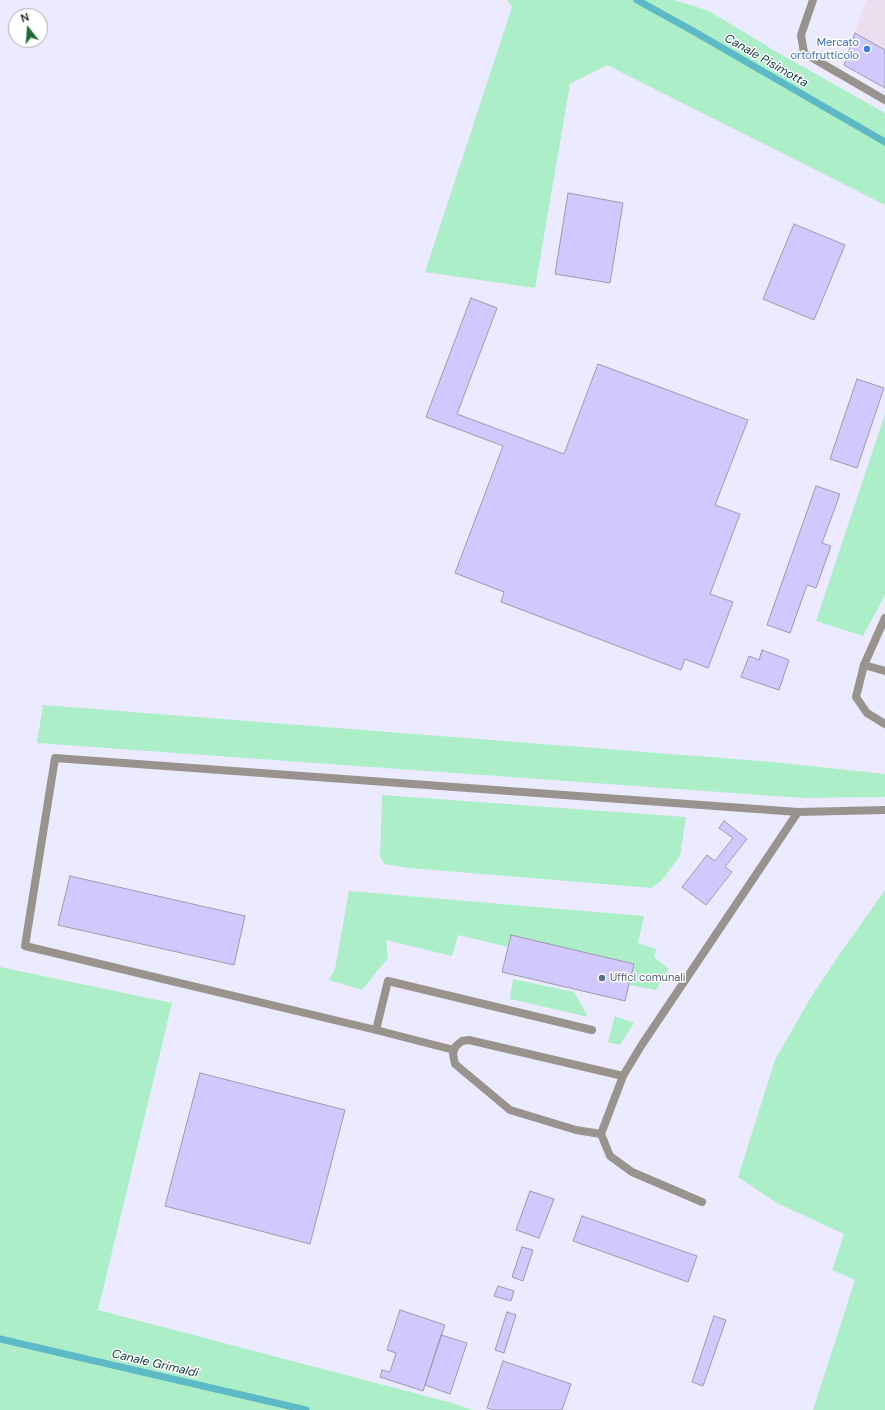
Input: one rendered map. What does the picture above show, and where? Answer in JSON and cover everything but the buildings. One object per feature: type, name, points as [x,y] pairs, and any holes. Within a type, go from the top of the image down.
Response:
[{"type":"street","points":[[814,0],[801,35],[804,53],[885,100]]},
{"type":"street","points":[[885,618],[864,665],[856,697],[867,713],[885,724]]},
{"type":"street","points":[[864,665],[885,671]]},
{"type":"street","points":[[454,1050],[25,946],[55,758],[798,812],[885,810]]},
{"type":"street","points":[[702,1202],[632,1172],[610,1156],[601,1134],[623,1076],[645,1040],[798,812]]},
{"type":"street","points":[[376,1030],[388,981],[592,1030]]},
{"type":"street","points":[[601,1134],[576,1130],[510,1110],[455,1064],[453,1054],[454,1050],[462,1041],[469,1040],[623,1076]]},
{"type":"shaded area","name":"Mercato ortofrutticolo","points":[[866,0],[885,0],[885,88],[844,65]]},
{"type":"green space","points":[[507,0],[674,0],[709,11],[775,51],[885,113],[885,205],[607,65],[570,84],[535,288],[425,272],[512,7]]},
{"type":"green space","points":[[885,414],[885,595],[863,636],[816,621]]},
{"type":"green space","points":[[43,705],[773,762],[885,774],[885,797],[803,798],[37,743]]},
{"type":"green space","points":[[382,795],[686,817],[680,856],[662,880],[651,888],[409,868],[385,864],[380,857]]},
{"type":"green space","points":[[885,890],[885,1410],[813,1410],[855,1280],[832,1270],[844,1234],[777,1203],[738,1177],[775,1060],[811,997]]},
{"type":"green space","points":[[349,891],[644,916],[638,943],[656,949],[654,957],[669,969],[656,990],[629,985],[634,965],[508,947],[458,935],[452,956],[386,940],[388,958],[362,990],[329,980],[335,969]]},
{"type":"green space","points":[[0,967],[172,1003],[98,1310],[452,1403],[473,1410],[0,1410]]},
{"type":"green space","points":[[513,979],[574,992],[588,1017],[510,999]]},
{"type":"green space","points":[[615,1016],[634,1023],[620,1045],[608,1042]]},
{"type":"waterway","name":"Canale Pisimotta","points":[[637,0],[885,142]]},
{"type":"waterway","name":"Canale Grimaldi","points":[[0,1339],[306,1410]]},
{"type":"place","name":"Mercato ortofrutticolo","points":[[867,49]]},
{"type":"place","name":"Uffici comunali","points":[[602,978]]}]
